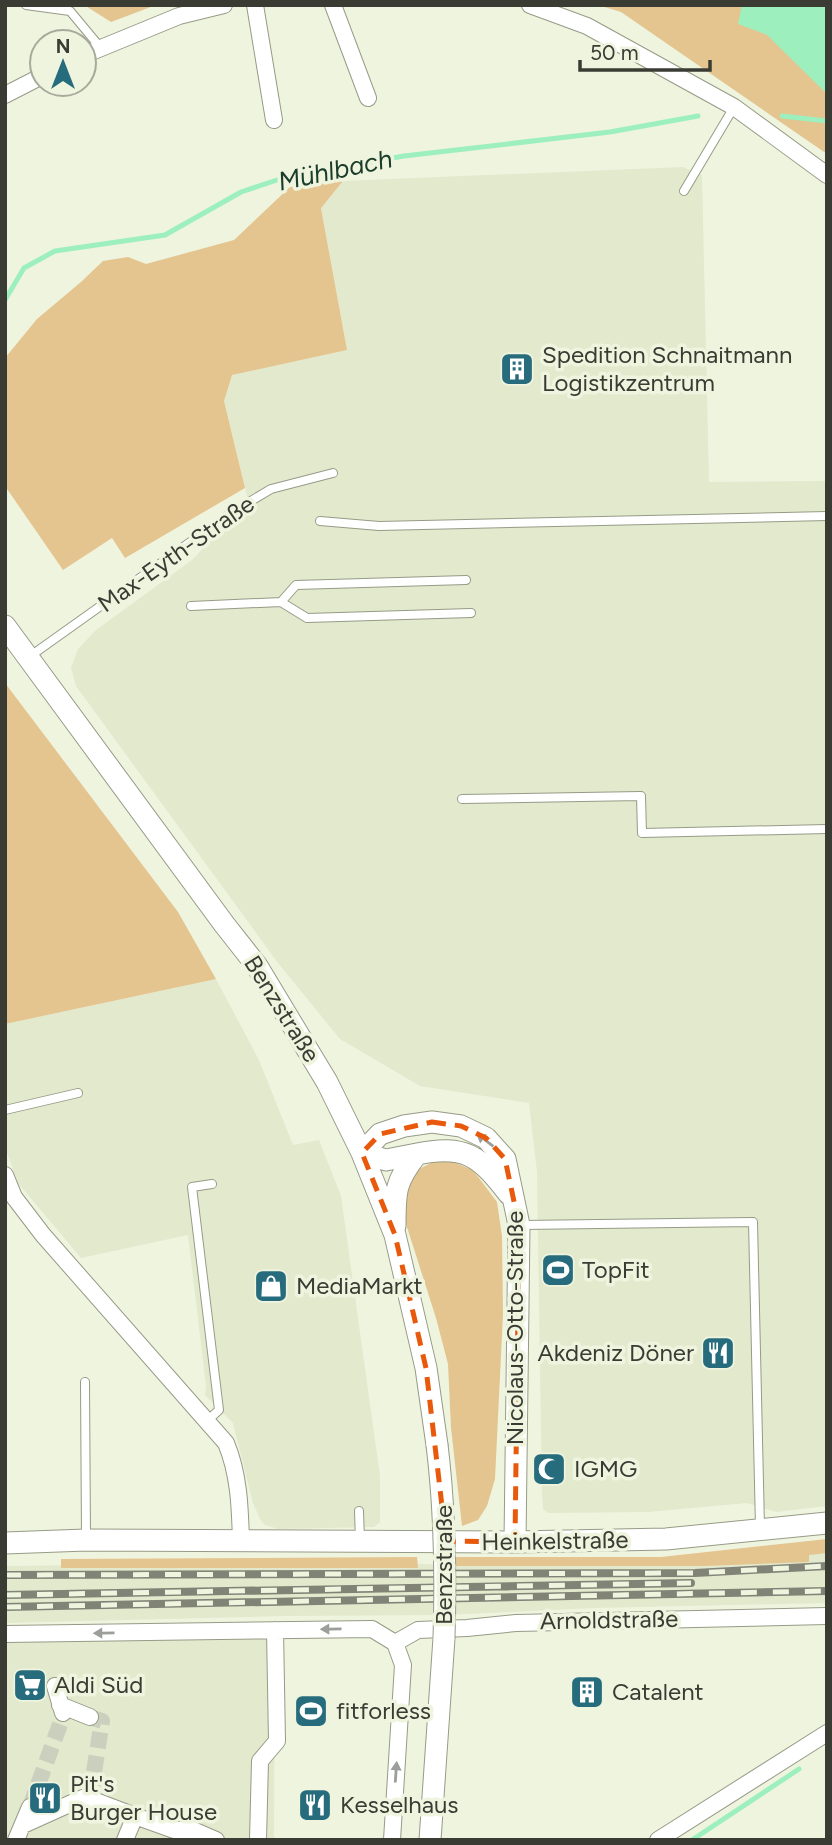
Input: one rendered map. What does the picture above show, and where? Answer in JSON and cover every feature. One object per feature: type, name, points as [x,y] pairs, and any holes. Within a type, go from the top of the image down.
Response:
[{"type":"main road","name":"Benzstraße","points":[[5,626],[257,966],[320,1070],[362,1153],[395,1235],[426,1368],[444,1497],[444,1638],[430,1840]]},
{"type":"main road","name":"Benzstraße","points":[[224,924],[239,958],[318,1091],[356,1175],[381,1240],[407,1294]]},
{"type":"main road","name":"Nicolaus-Otto-Straße","points":[[513,1199],[489,1168],[459,1150],[439,1149],[386,1160],[362,1153],[380,1134],[404,1126],[432,1122],[461,1126],[486,1138],[505,1159],[519,1225],[515,1542]]},
{"type":"main road","points":[[395,1235],[395,1199],[398,1186],[402,1173],[416,1154]]},
{"type":"main road","name":"Heinkelstraße","points":[[5,1544],[86,1540],[515,1542],[666,1539],[827,1522]]},
{"type":"street","points":[[100,47],[179,16],[224,5]]},
{"type":"street","points":[[256,5],[274,120]]},
{"type":"street","points":[[332,5],[368,99]]},
{"type":"street","points":[[530,5],[587,26],[734,107],[827,175]]},
{"type":"street","points":[[5,95],[28,83]]},
{"type":"street","points":[[5,1175],[15,1197],[43,1235],[226,1443],[234,1464],[241,1541]]},
{"type":"street","name":"Arnoldstraße","points":[[395,1643],[418,1630],[516,1623],[827,1616]]},
{"type":"street","points":[[5,1634],[372,1629],[395,1643],[403,1665],[392,1840]]},
{"type":"street","points":[[258,1840],[260,1761],[277,1741],[275,1630]]},
{"type":"street","points":[[55,1686],[62,1710],[90,1717]]},
{"type":"street","points":[[670,1838],[826,1735]]},
{"type":"street","points":[[19,1833],[89,1791],[135,1816],[173,1829],[193,1830],[216,1840]]},
{"type":"street","points":[[19,1833],[30,1807]]},
{"type":"street","points":[[125,1840],[135,1816]]},
{"type":"lane","points":[[26,5],[70,11],[100,47]]},
{"type":"lane","points":[[684,191],[734,107]]},
{"type":"lane","name":"Max-Eyth-Straße","points":[[29,657],[231,513],[271,489],[333,473]]},
{"type":"lane","points":[[320,521],[379,526],[827,516]]},
{"type":"lane","points":[[281,602],[296,585],[466,580]]},
{"type":"lane","points":[[191,606],[281,602],[307,618],[471,613]]},
{"type":"lane","points":[[462,799],[641,796],[642,833],[827,829]]},
{"type":"lane","points":[[5,1110],[78,1093]]},
{"type":"lane","points":[[208,1420],[219,1410],[192,1187],[212,1184]]},
{"type":"lane","points":[[519,1225],[753,1222],[760,1530]]},
{"type":"lane","points":[[85,1382],[86,1540]]},
{"type":"lane","points":[[359,1511],[360,1541]]},
{"type":"highlighted area","points":[[432,1122],[461,1126],[486,1138],[505,1159],[519,1225],[515,1542],[446,1541],[426,1368],[395,1235],[362,1153],[380,1134]]},
{"type":"shaded area","points":[[84,5],[156,5],[111,22]]},
{"type":"shaded area","points":[[598,5],[827,5],[827,154],[621,12]]},
{"type":"shaded area","points":[[742,5],[827,5],[827,94],[767,35],[738,24]]},
{"type":"shaded area","points":[[683,167],[702,175],[709,482],[827,481],[827,1506],[776,1512],[747,1503],[648,1512],[548,1513],[543,1509],[542,1493],[537,1172],[529,1103],[420,1086],[340,1039],[278,963],[76,686],[71,668],[78,649],[96,630],[192,560],[231,519],[250,508],[224,401],[231,375],[347,350],[321,207],[343,181]]},
{"type":"shaded area","points":[[343,181],[321,208],[347,350],[232,375],[224,401],[245,488],[125,558],[112,538],[63,570],[5,486],[5,358],[37,319],[103,261],[128,257],[146,264],[234,240],[290,187]]},
{"type":"shaded area","points":[[5,683],[178,912],[216,979],[5,1024]]},
{"type":"shaded area","points":[[216,979],[259,1060],[293,1145],[319,1140],[341,1196],[380,1476],[380,1522],[374,1527],[278,1529],[265,1525],[253,1503],[233,1423],[205,1395],[188,1235],[81,1258],[18,1183],[5,1147],[5,1024]]},
{"type":"shaded area","points":[[433,1162],[453,1162],[473,1170],[497,1202],[502,1236],[503,1314],[495,1479],[487,1506],[478,1520],[462,1526],[451,1428],[448,1364],[406,1224],[403,1198],[409,1180],[419,1169]]},
{"type":"shaded area","points":[[827,1539],[827,1553],[809,1555],[809,1562],[704,1566],[455,1566],[455,1557],[661,1557]]},
{"type":"shaded area","points":[[827,1553],[827,1603],[595,1608],[443,1615],[5,1623],[5,1566],[290,1563],[636,1566]]},
{"type":"shaded area","points":[[417,1557],[418,1568],[61,1568],[61,1559]]},
{"type":"shaded area","points":[[275,1622],[274,1839],[189,1840],[177,1835],[175,1840],[5,1840],[5,1631]]},
{"type":"waterway","name":"Mühlbach","points":[[5,300],[24,268],[55,251],[165,235],[241,192],[286,177],[404,156],[610,132],[698,116]]},
{"type":"waterway","name":"Mühlbach","points":[[782,116],[827,121]]},
{"type":"waterway","points":[[692,1840],[799,1769]]},
{"type":"tunnel","points":[[30,1807],[63,1716]]},
{"type":"tunnel","points":[[90,1717],[102,1721],[92,1785]]},
{"type":"railway","points":[[5,1575],[695,1573],[827,1566]]},
{"type":"railway","points":[[5,1595],[691,1583]]},
{"type":"railway","points":[[5,1607],[827,1591]]},
{"type":"place","name":"Spedition Schnaitmann Logistikzentrum","points":[[517,369]]},
{"type":"place","name":"TopFit","points":[[558,1270]]},
{"type":"place","name":"MediaMarkt","points":[[271,1286]]},
{"type":"place","name":"Akdeniz Döner","points":[[718,1353]]},
{"type":"place","name":"IGMG","points":[[549,1469]]},
{"type":"place","name":"Aldi Süd","points":[[30,1685]]},
{"type":"place","name":"Catalent","points":[[587,1692]]},
{"type":"place","name":"fitforless","points":[[311,1711]]},
{"type":"place","name":"Pit's Burger House","points":[[45,1798]]},
{"type":"place","name":"Kesselhaus","points":[[315,1805]]}]
